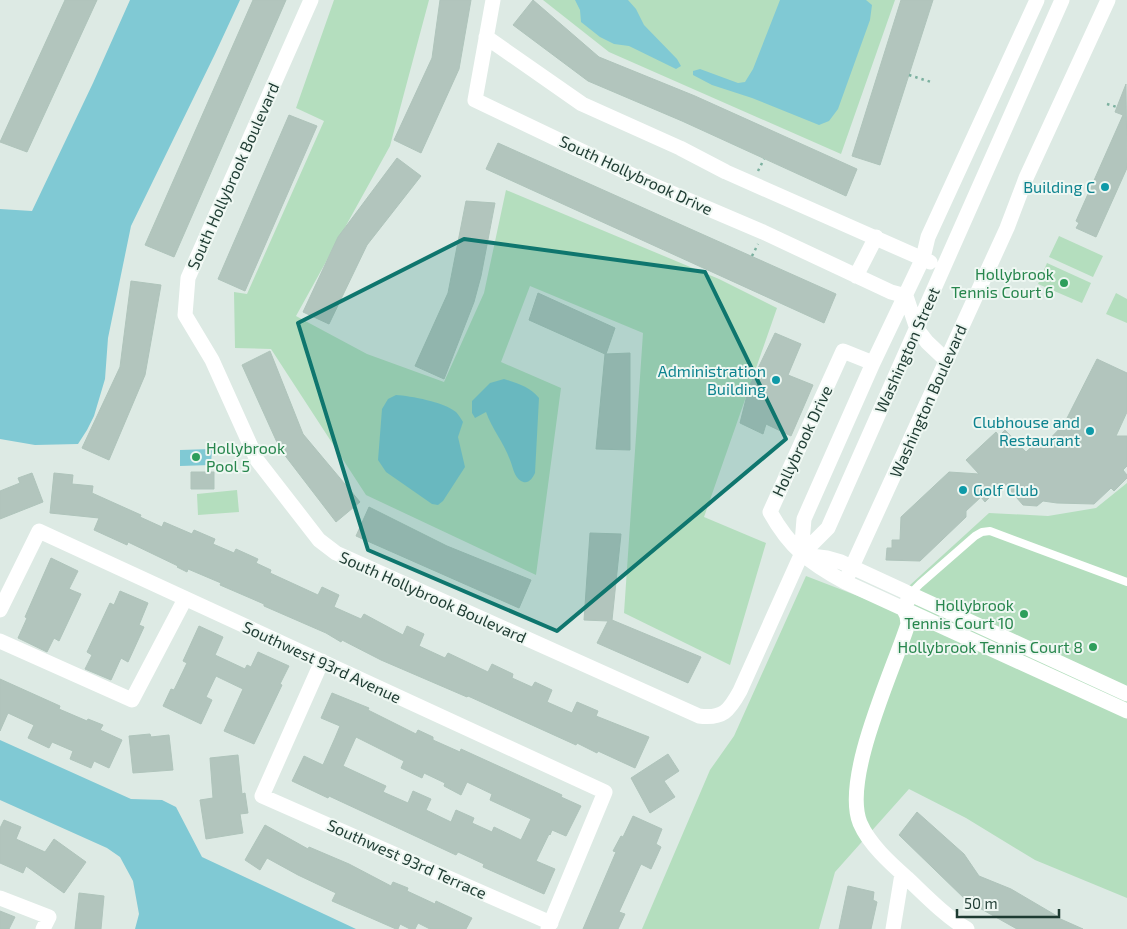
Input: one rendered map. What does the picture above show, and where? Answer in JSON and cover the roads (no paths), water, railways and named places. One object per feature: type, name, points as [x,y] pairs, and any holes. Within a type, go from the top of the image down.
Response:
[{"type":"street","name":"South Hollybrook Boulevard","points":[[311,0],[188,278],[185,315],[212,360],[257,460],[319,540],[336,553],[699,716],[711,718],[720,716]]},
{"type":"street","name":"South Hollybrook Drive","points":[[493,0],[475,100],[656,186],[763,232],[891,292],[906,296]]},
{"type":"street","name":"Washington Street","points":[[720,716],[729,709],[740,691],[801,555],[804,518],[873,363],[923,258],[928,237],[1037,0]]},
{"type":"street","name":"Washington Street","points":[[801,555],[828,528],[1062,0]]},
{"type":"street","name":"Washington Boulevard","points":[[845,582],[1013,214],[1026,178],[1108,0]]},
{"type":"street","points":[[486,37],[582,104],[680,148],[726,172],[943,268]]},
{"type":"street","points":[[856,276],[876,237]]},
{"type":"street","points":[[906,296],[917,329],[927,342],[946,360]]},
{"type":"street","name":"Hollybrook Drive","points":[[873,363],[843,351],[770,512],[778,528],[801,555],[822,570],[845,582],[1127,710]]},
{"type":"street","name":"Southwest 93rd Avenue","points":[[0,610],[39,530],[605,792],[550,926]]},
{"type":"street","points":[[801,555],[827,558],[852,568],[1127,694]]},
{"type":"street","points":[[910,594],[904,610],[908,624],[866,742],[855,795],[856,810],[860,824],[866,834],[902,874],[967,929]]},
{"type":"street","points":[[0,642],[132,700],[185,599]]},
{"type":"street","name":"Southwest 93rd Terrace","points":[[322,661],[262,796],[550,926]]},
{"type":"street","points":[[893,929],[902,874]]},
{"type":"street","points":[[0,898],[46,923]]},
{"type":"lane","points":[[910,594],[975,536],[982,532],[990,532],[1127,582]]},
{"type":"water","points":[[130,0],[240,0],[131,226],[108,338],[105,379],[94,416],[87,430],[78,444],[35,445],[0,439],[0,209],[32,211]]},
{"type":"water","points":[[575,0],[628,0],[636,9],[644,25],[677,59],[681,66],[676,69],[629,46],[614,44],[600,37],[581,22],[580,10]]},
{"type":"water","points":[[780,0],[866,0],[872,5],[870,20],[838,109],[829,121],[819,125],[752,98],[712,85],[693,75],[693,71],[700,69],[738,83],[745,82],[753,69]]},
{"type":"water","points":[[504,379],[523,386],[539,398],[535,473],[528,482],[521,481],[515,474],[486,412],[475,418],[472,413],[472,401],[490,383]]},
{"type":"water","points":[[396,395],[418,398],[444,405],[456,412],[463,422],[458,437],[465,467],[443,501],[438,505],[432,504],[386,472],[378,460],[382,409],[388,399]]},
{"type":"water","name":"Hollybrook Pool 5","points":[[212,449],[211,465],[180,466],[180,450]]},
{"type":"water","points":[[0,740],[131,799],[162,800],[176,807],[202,857],[356,929],[135,929],[139,914],[133,881],[120,857],[107,848],[0,800]]},
{"type":"place","name":"Building C","points":[[1105,187]]},
{"type":"place","name":"Hollybrook Tennis Court 6","points":[[1064,283]]},
{"type":"place","name":"Administration Building","points":[[776,380]]},
{"type":"place","name":"Clubhouse and Restaurant","points":[[1090,431]]},
{"type":"place","name":"Hollybrook Pool 5","points":[[196,457]]},
{"type":"place","name":"Golf Club","points":[[963,490]]},
{"type":"place","name":"Hollybrook Tennis Court 10","points":[[1024,614]]},
{"type":"place","name":"Hollybrook Tennis Court 8","points":[[1093,647]]}]
